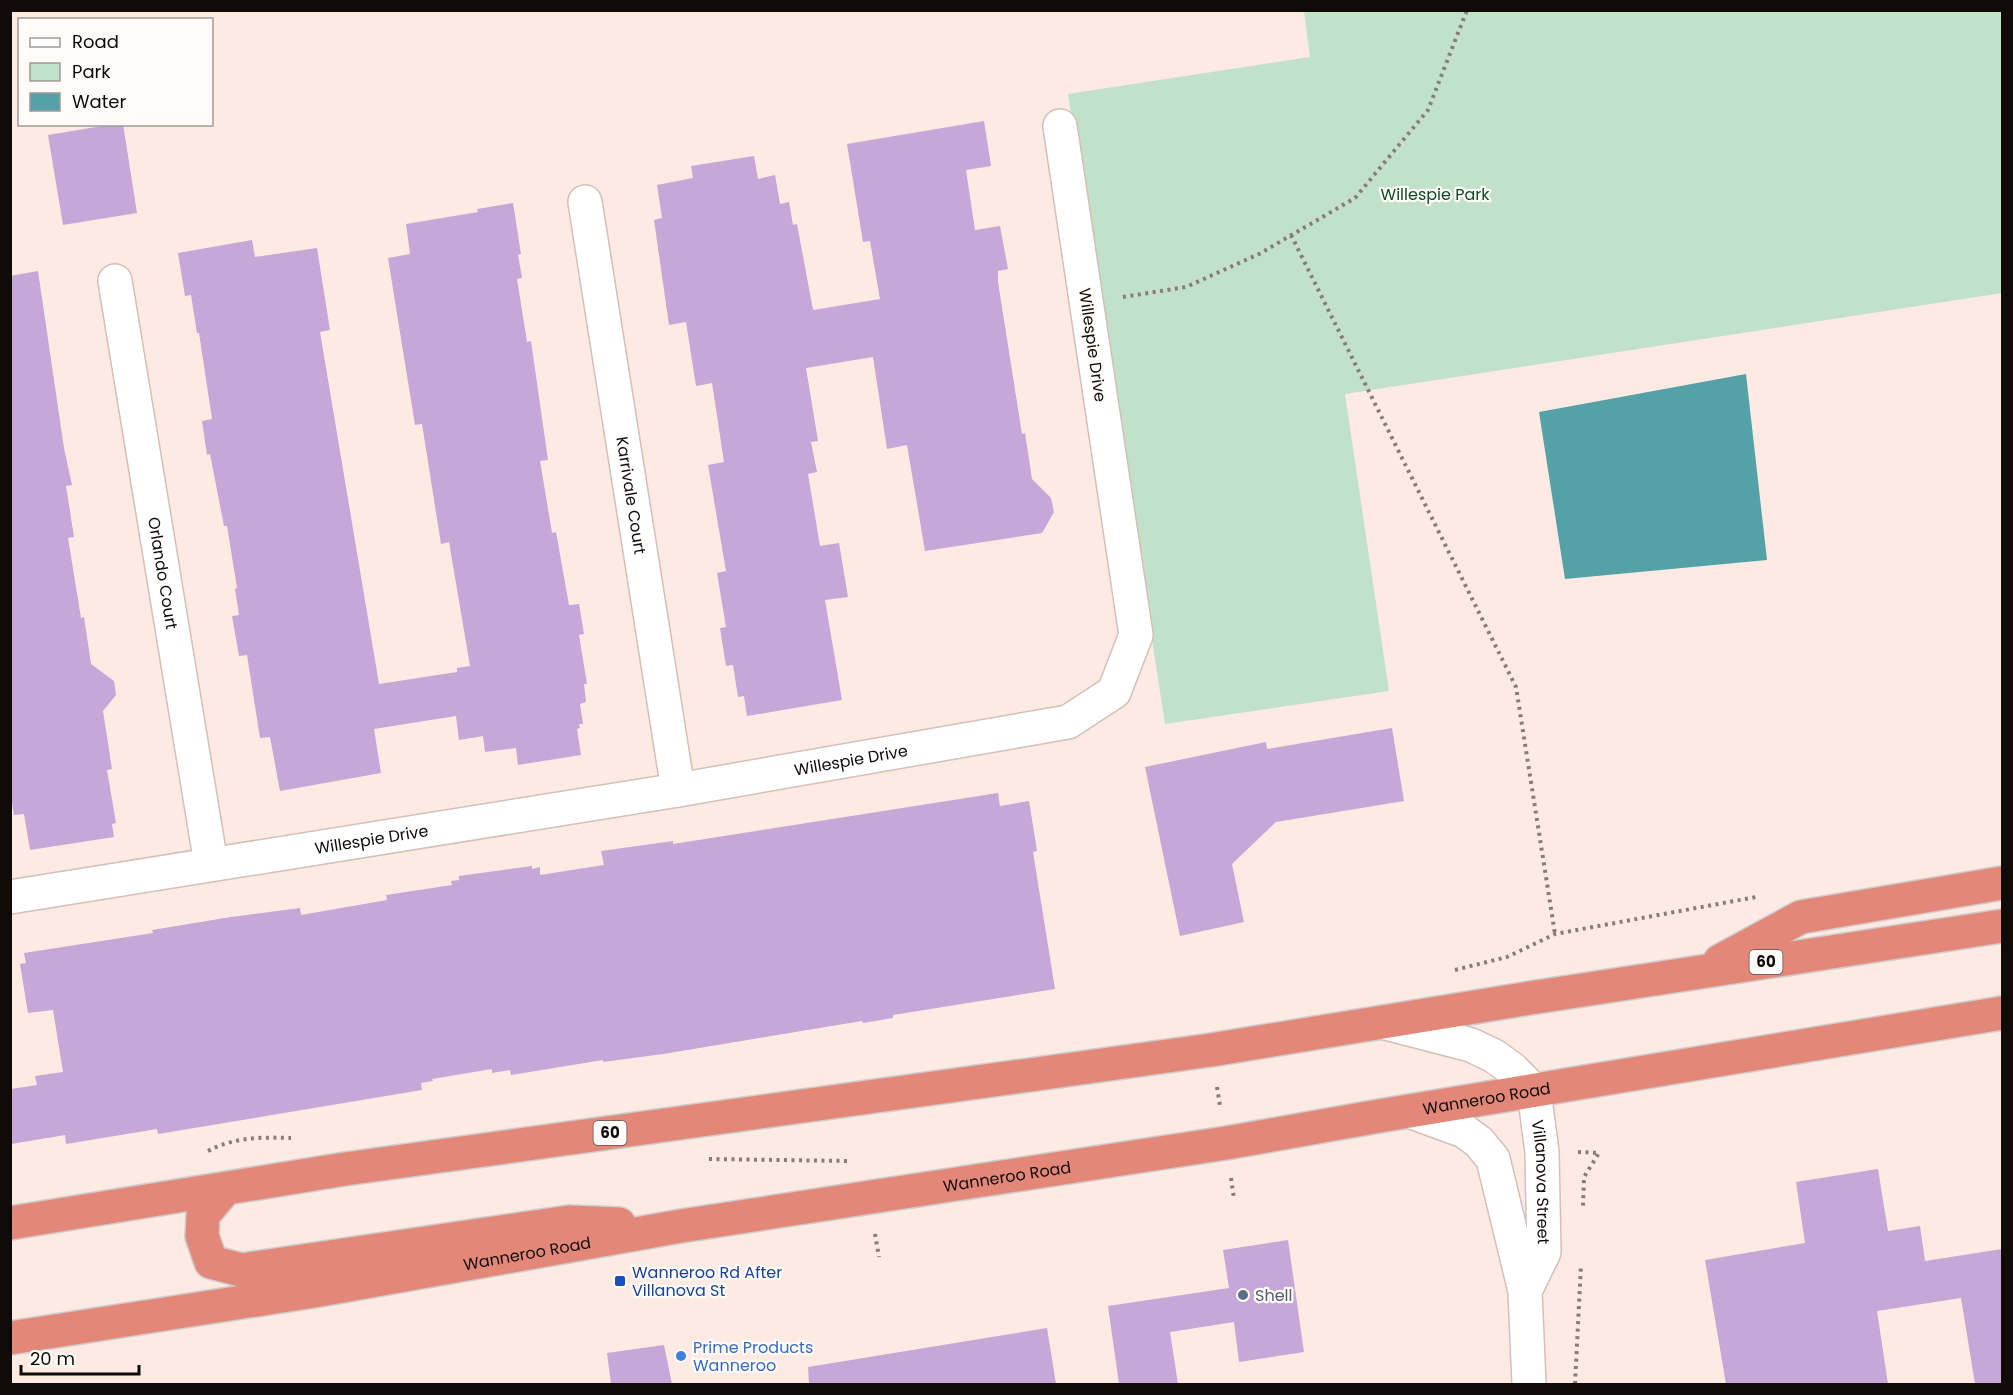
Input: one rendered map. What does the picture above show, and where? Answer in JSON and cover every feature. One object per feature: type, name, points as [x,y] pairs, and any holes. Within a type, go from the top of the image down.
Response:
[{"type":"highway","points":[[1697,973],[1802,917],[2002,883]]},
{"type":"highway","name":"60","points":[[10,1222],[356,1167],[1211,1050],[1530,998],[2002,926]]},
{"type":"highway","name":"Wanneroo Road","points":[[10,1338],[320,1290],[681,1226],[1226,1143],[2002,1013]]},
{"type":"highway","points":[[225,1189],[203,1215],[202,1236],[211,1262],[241,1270],[569,1222],[681,1226]]},
{"type":"street","name":"Willespie Drive","points":[[10,897],[678,790],[1068,722],[1114,692],[1136,635],[1060,126]]},
{"type":"street","name":"Karrivale Court","points":[[585,202],[678,790]]},
{"type":"street","name":"Orlando Court","points":[[115,281],[211,864]]},
{"type":"street","points":[[1386,1023],[1471,1045],[1494,1056],[1512,1069],[1534,1091]]},
{"type":"street","name":"Villanova Street","points":[[1526,1292],[1544,1252],[1542,1152],[1534,1091]]},
{"type":"street","name":"Villanova Street","points":[[1412,1112],[1464,1131],[1479,1142],[1493,1159],[1526,1292],[1530,1384]]},
{"type":"path","points":[[1086,302],[1186,287],[1259,254],[1355,198],[1428,111],[1467,10]]},
{"type":"path","points":[[1291,235],[1516,687],[1556,934]]},
{"type":"path","points":[[1449,972],[1507,957],[1556,934],[1767,895]]},
{"type":"path","points":[[202,1155],[222,1144],[256,1137],[301,1138]]},
{"type":"path","points":[[1583,1211],[1584,1177],[1599,1153]]},
{"type":"path","points":[[697,1160],[849,1161],[858,1168]]},
{"type":"path","points":[[1575,1384],[1581,1256]]},
{"type":"green space","name":"Willespie Park","points":[[1304,11],[2002,11],[2002,293],[1345,394],[1389,691],[1165,724],[1068,94],[1310,57]]},
{"type":"water","points":[[1746,374],[1767,560],[1565,579],[1539,412]]},
{"type":"building","points":[[984,121],[991,166],[966,170],[975,230],[1000,226],[1008,269],[998,271],[998,282],[1022,434],[1025,433],[1032,479],[1051,498],[1054,512],[1042,533],[925,551],[907,445],[887,449],[873,357],[806,368],[818,441],[811,442],[817,472],[808,474],[820,546],[839,543],[848,597],[825,600],[842,700],[747,716],[744,696],[738,697],[733,665],[726,666],[720,628],[726,627],[717,573],[726,571],[708,465],[724,462],[712,383],[696,386],[686,322],[669,325],[654,220],[662,218],[657,185],[693,178],[691,166],[754,156],[758,179],[775,175],[780,204],[789,202],[793,225],[797,224],[813,310],[880,299],[870,241],[863,242],[847,144]]},
{"type":"building","points":[[102,126],[123,126],[137,213],[63,225],[48,135]]},
{"type":"building","points":[[513,203],[521,254],[518,255],[522,278],[517,279],[527,342],[531,341],[548,460],[540,461],[552,533],[556,532],[569,605],[579,604],[584,634],[579,635],[587,684],[584,684],[586,702],[580,704],[583,724],[579,724],[580,728],[577,729],[581,755],[518,765],[516,748],[485,752],[483,736],[459,740],[456,716],[374,729],[381,773],[280,791],[270,737],[260,738],[247,655],[239,656],[232,616],[239,615],[235,589],[237,588],[227,526],[224,526],[210,454],[207,455],[202,421],[212,419],[199,333],[197,333],[191,295],[185,296],[178,253],[252,240],[255,257],[317,248],[330,330],[320,332],[379,684],[457,672],[457,668],[470,666],[449,542],[441,544],[422,424],[415,425],[388,258],[410,254],[406,224],[478,212],[477,209]]},
{"type":"building","points":[[38,271],[64,448],[72,485],[66,486],[74,537],[68,538],[81,618],[84,617],[91,664],[114,681],[116,695],[103,711],[112,769],[107,770],[116,823],[112,824],[114,837],[30,850],[24,814],[14,815],[10,790],[10,276]]},
{"type":"building","points":[[1392,728],[1404,801],[1276,822],[1232,864],[1244,922],[1180,936],[1145,767],[1266,742],[1267,749]]},
{"type":"building","points":[[998,793],[1000,806],[1029,801],[1037,851],[1033,852],[1055,989],[893,1015],[893,1018],[863,1023],[862,1021],[663,1054],[603,1062],[603,1060],[511,1075],[510,1070],[492,1073],[492,1069],[432,1079],[433,1081],[421,1083],[422,1090],[158,1134],[157,1129],[66,1144],[65,1135],[11,1144],[11,1089],[37,1085],[35,1076],[63,1072],[53,1010],[28,1013],[20,964],[26,963],[24,953],[153,933],[152,930],[231,917],[300,908],[301,915],[387,900],[386,895],[452,885],[451,881],[459,880],[459,876],[532,866],[532,869],[540,867],[540,875],[604,865],[601,851],[673,841],[673,844]]},
{"type":"building","points":[[1878,1169],[1888,1231],[1920,1226],[1925,1261],[2002,1249],[2002,1384],[1975,1384],[1961,1298],[1877,1311],[1888,1384],[1726,1384],[1705,1260],[1805,1243],[1796,1182]]},
{"type":"building","points":[[1288,1240],[1304,1352],[1239,1362],[1234,1322],[1170,1332],[1178,1384],[1119,1384],[1108,1306],[1229,1288],[1223,1250]]},
{"type":"building","points":[[1047,1328],[1056,1384],[809,1384],[808,1367]]},
{"type":"building","points":[[664,1345],[672,1384],[611,1384],[607,1353]]},
{"type":"place","name":"Wanneroo Rd After Villanova St","points":[[620,1281]]},
{"type":"place","name":"Shell","points":[[1243,1295]]},
{"type":"place","name":"Prime Products Wanneroo","points":[[681,1356]]}]
